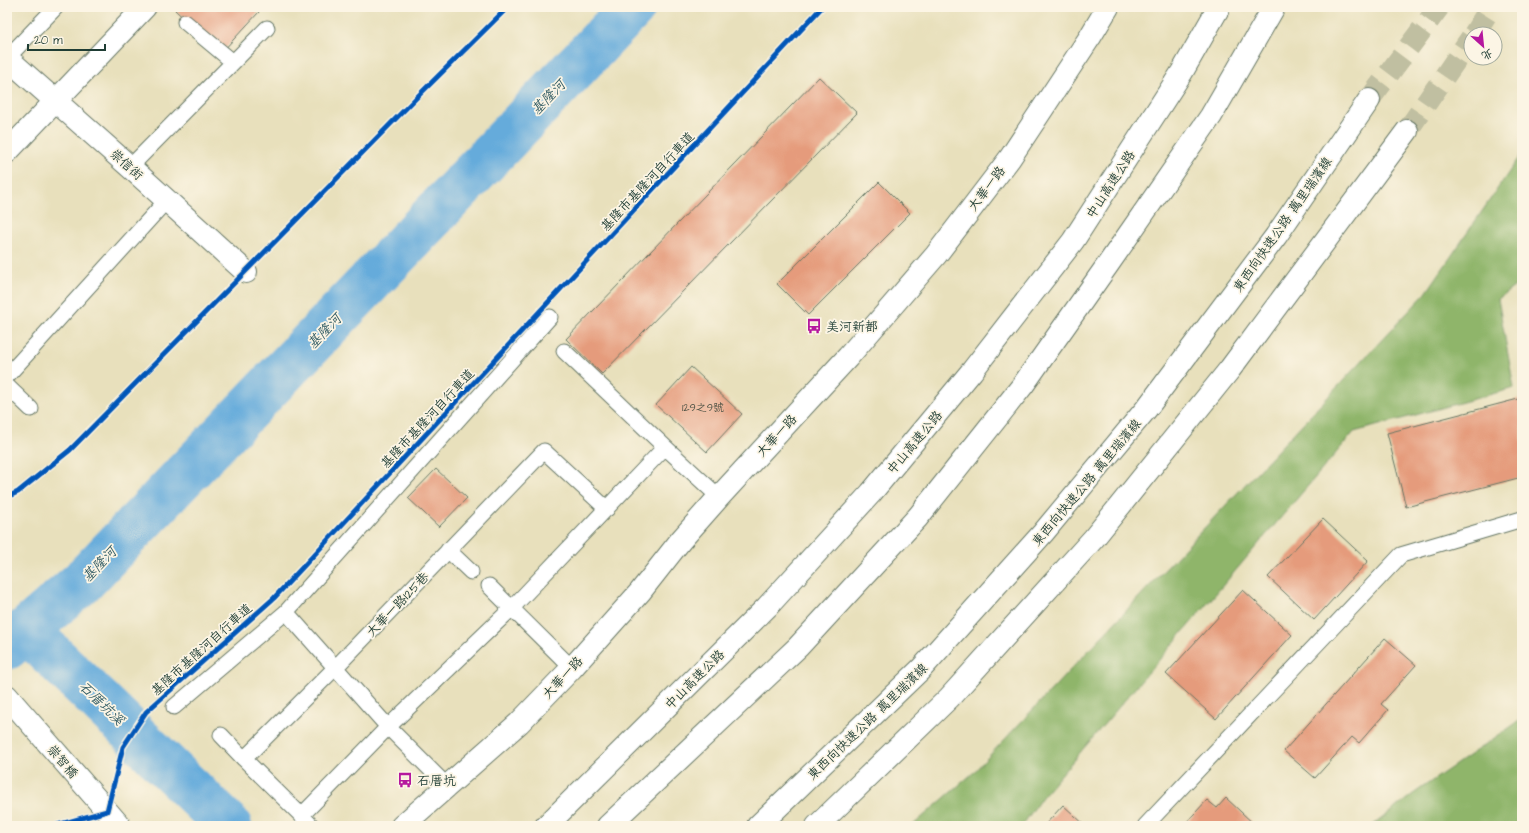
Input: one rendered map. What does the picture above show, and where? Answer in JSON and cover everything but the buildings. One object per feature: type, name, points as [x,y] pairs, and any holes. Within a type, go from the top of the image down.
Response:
[{"type":"main road","points":[[7,152],[145,7]]},
{"type":"main road","name":"大華一路","points":[[402,826],[446,785],[519,723],[572,668],[640,592],[681,540],[848,357],[936,256],[1010,158],[1090,37],[1108,7]]},
{"type":"main road","name":"中山高速公路","points":[[546,826],[767,606],[871,493],[962,384],[1073,240],[1182,72],[1219,7]]},
{"type":"main road","points":[[608,826],[798,647],[918,517],[1023,385],[1114,256],[1211,116],[1274,7]]},
{"type":"main road","name":"崇信街","points":[[7,58],[246,272]]},
{"type":"main road","name":"東西向快速公路 萬里瑞濱線","points":[[758,826],[921,669],[1063,509],[1152,402],[1276,236],[1369,100]]},
{"type":"main road","points":[[817,826],[949,698],[1094,538],[1230,370],[1407,131]]},
{"type":"main road","name":"崇智橋","points":[[7,696],[120,826]]},
{"type":"lane","points":[[7,58],[56,7]]},
{"type":"lane","points":[[185,22],[233,62]]},
{"type":"lane","points":[[130,167],[267,28]]},
{"type":"lane","points":[[7,376],[166,201]]},
{"type":"lane","points":[[174,707],[286,612],[550,317]]},
{"type":"lane","points":[[564,351],[719,497]]},
{"type":"lane","points":[[7,386],[31,409]]},
{"type":"lane","points":[[302,815],[388,727],[512,608],[665,447]]},
{"type":"lane","name":"大華一路125巷","points":[[244,759],[336,667],[544,451],[607,508]]},
{"type":"lane","points":[[1145,826],[1401,555],[1522,519]]},
{"type":"lane","points":[[448,550],[471,572]]},
{"type":"lane","points":[[489,586],[572,668]]},
{"type":"lane","points":[[286,612],[388,727],[446,785]]},
{"type":"lane","points":[[222,735],[244,759],[312,826]]},
{"type":"green space","points":[[1522,153],[1522,281],[1498,299],[1514,388],[1354,432],[1042,797],[1022,826],[912,826],[973,773],[1426,293]]},
{"type":"green space","points":[[1522,719],[1522,826],[1372,826],[1413,794]]},
{"type":"waterway","name":"基隆河","points":[[7,647],[83,581],[633,7]]},
{"type":"waterway","name":"石厝坑溪","points":[[26,630],[229,826]]},
{"type":"tunnel","points":[[1369,100],[1439,7]]},
{"type":"tunnel","points":[[1479,26],[1491,7]]},
{"type":"tunnel","points":[[1407,131],[1463,50]]},
{"type":"cycle path","points":[[7,497],[18,492],[70,450],[421,93],[508,7]]},
{"type":"cycle path","name":"基隆市基隆河自行車道","points":[[54,826],[107,811],[123,747],[146,712],[274,598],[822,7]]},
{"type":"place","name":"美河新都","points":[[814,326]]},
{"type":"place","name":"石厝坑","points":[[405,780]]}]
